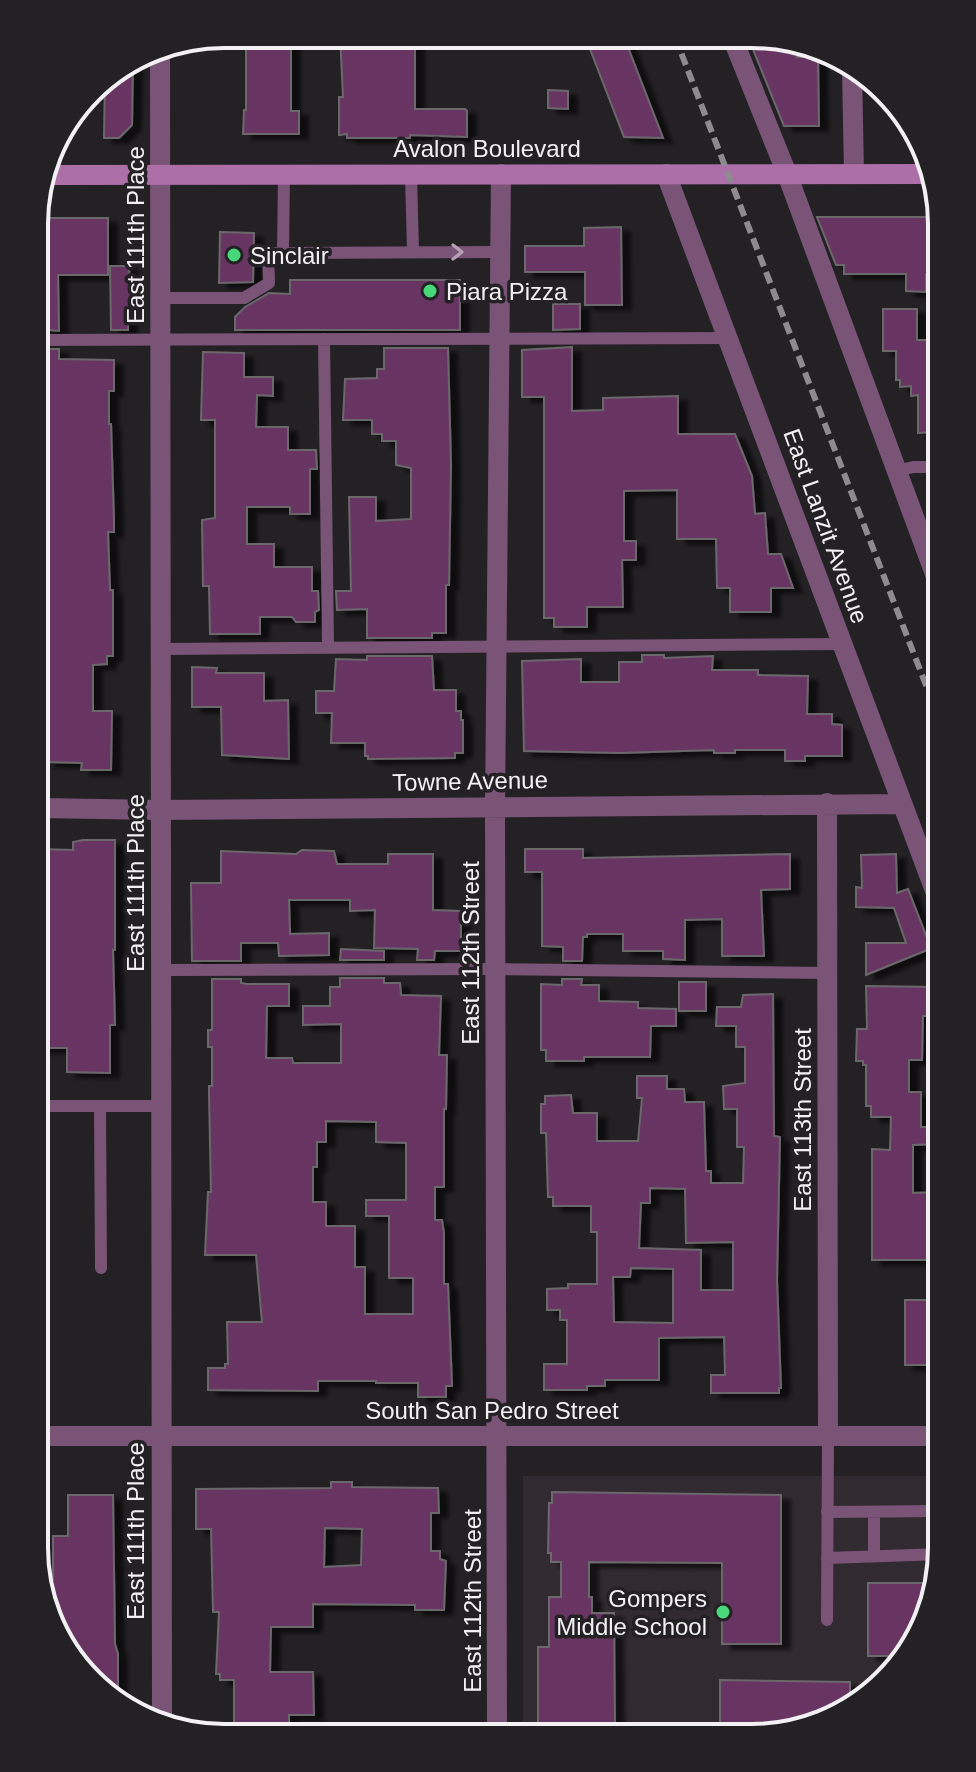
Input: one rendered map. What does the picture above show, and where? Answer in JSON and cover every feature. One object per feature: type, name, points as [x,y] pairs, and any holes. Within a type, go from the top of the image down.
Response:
[{"type":"main road","name":"Avalon Boulevard","points":[[55,175],[921,174]]},
{"type":"street","points":[[736,48],[787,174],[928,555]]},
{"type":"street","name":"East 111th Place","points":[[160,60],[162,1713]]},
{"type":"street","points":[[852,80],[854,174]]},
{"type":"street","name":"East 112th Street","points":[[497,1724],[495,808],[501,174]]},
{"type":"street","name":"East Lanzit Avenue","points":[[666,174],[928,872]]},
{"type":"street","name":"East 113th Street","points":[[827,803],[828,1438]]},
{"type":"street","name":"Towne Avenue","points":[[48,808],[902,804]]},
{"type":"street","name":"South San Pedro Street","points":[[48,1436],[928,1436]]},
{"type":"lane","points":[[283,253],[284,174]]},
{"type":"lane","points":[[411,174],[413,252]]},
{"type":"lane","points":[[161,298],[244,298],[269,283],[268,253],[500,252]]},
{"type":"lane","points":[[48,340],[729,338]]},
{"type":"lane","points":[[324,339],[328,646]]},
{"type":"lane","points":[[897,471],[928,467]]},
{"type":"lane","points":[[162,649],[842,644]]},
{"type":"lane","points":[[162,970],[496,969],[828,973]]},
{"type":"lane","points":[[48,1106],[161,1106]]},
{"type":"lane","points":[[100,1106],[101,1268]]},
{"type":"lane","points":[[827,1620],[828,1438]]},
{"type":"lane","points":[[827,1512],[928,1511]]},
{"type":"lane","points":[[874,1512],[874,1556]]},
{"type":"lane","points":[[827,1558],[928,1554]]},
{"type":"shaded area","name":"Gompers Middle School","points":[[523,1476],[928,1476],[928,1560],[919,1605],[892,1655],[850,1694],[809,1715],[764,1724],[523,1724]]},
{"type":"building","points":[[246,48],[291,48],[291,111],[299,111],[299,134],[243,134]]},
{"type":"building","points":[[341,48],[415,48],[415,109],[465,109],[467,137],[410,135],[410,138],[347,138],[347,134],[339,135],[339,97],[343,97]]},
{"type":"building","points":[[590,48],[628,48],[663,138],[624,137]]},
{"type":"building","points":[[752,48],[786,51],[797,54],[797,57],[818,61],[819,126],[784,126]]},
{"type":"building","points":[[133,74],[132,125],[119,138],[104,138],[105,95]]},
{"type":"building","points":[[548,90],[568,91],[568,109],[548,108]]},
{"type":"building","points":[[817,217],[927,217],[926,292],[906,291],[906,274],[844,274],[844,265],[836,265]]},
{"type":"building","points":[[49,218],[108,218],[108,275],[58,275],[59,331],[48,330]]},
{"type":"building","points":[[621,227],[622,305],[585,305],[585,272],[525,272],[525,246],[584,246],[584,228]]},
{"type":"building","points":[[220,232],[254,233],[253,282],[219,283]]},
{"type":"building","points":[[110,266],[129,266],[131,316],[128,316],[128,330],[111,330]]},
{"type":"building","points":[[290,280],[460,280],[460,330],[235,330],[235,317],[245,307],[269,293],[290,294]]},
{"type":"building","points":[[553,304],[580,304],[580,329],[553,330]]},
{"type":"building","points":[[883,309],[917,309],[917,340],[928,340],[928,432],[918,433],[918,395],[911,396],[911,386],[900,387],[900,380],[896,380],[896,351],[883,351]]},
{"type":"building","points":[[572,347],[572,411],[603,410],[603,398],[678,396],[678,434],[735,434],[752,476],[755,514],[765,513],[768,554],[781,554],[793,588],[771,588],[771,612],[730,612],[730,588],[717,588],[716,539],[677,539],[677,490],[624,491],[624,541],[636,541],[636,560],[622,560],[623,607],[587,607],[587,627],[554,627],[554,618],[544,618],[544,397],[522,397],[522,350]]},
{"type":"building","points":[[384,348],[448,348],[451,465],[449,585],[446,585],[446,633],[432,633],[432,638],[367,638],[367,609],[337,610],[336,591],[351,591],[349,497],[376,497],[376,521],[411,519],[411,468],[396,465],[396,441],[382,441],[382,434],[372,434],[372,420],[343,420],[345,379],[377,378],[377,369],[384,369]]},
{"type":"building","points":[[48,349],[59,349],[59,359],[114,360],[114,391],[109,391],[109,424],[114,532],[108,532],[110,590],[113,590],[113,656],[107,656],[107,664],[93,665],[93,711],[112,711],[111,770],[81,770],[82,763],[48,762]]},
{"type":"building","points":[[203,352],[244,353],[244,377],[273,377],[273,396],[257,395],[256,427],[288,427],[288,450],[316,450],[317,469],[310,469],[310,514],[290,514],[290,507],[247,507],[247,544],[274,544],[274,567],[312,567],[312,591],[318,591],[319,610],[315,612],[315,622],[296,622],[292,617],[260,617],[260,634],[210,634],[209,586],[203,586],[202,520],[215,518],[215,420],[201,420]]},
{"type":"building","points":[[642,655],[664,655],[664,658],[713,656],[712,670],[758,670],[758,675],[808,676],[807,714],[832,714],[832,724],[842,725],[842,756],[805,756],[805,761],[785,761],[785,750],[735,750],[735,753],[714,753],[714,750],[620,753],[524,751],[522,661],[581,659],[581,682],[619,682],[619,662],[642,662]]},
{"type":"building","points":[[367,656],[432,656],[434,690],[456,690],[456,711],[461,711],[463,720],[463,753],[455,753],[455,758],[368,759],[365,743],[331,743],[332,713],[316,713],[316,691],[334,691],[336,659],[367,660]]},
{"type":"building","points":[[192,667],[217,668],[216,673],[264,673],[264,701],[288,700],[289,759],[222,755],[221,707],[192,707]]},
{"type":"building","points":[[115,840],[115,1025],[110,1025],[110,1073],[67,1072],[67,1048],[48,1048],[48,849],[73,850],[73,842]]},
{"type":"building","points":[[525,849],[583,849],[583,858],[790,854],[790,889],[761,890],[764,956],[722,956],[722,919],[685,920],[685,960],[663,959],[663,951],[623,951],[623,934],[587,934],[583,937],[582,961],[563,961],[563,947],[542,946],[542,872],[525,872]]},
{"type":"building","points":[[302,850],[334,851],[337,864],[388,864],[388,854],[433,854],[433,910],[461,911],[461,951],[435,951],[434,960],[417,960],[418,949],[374,948],[375,910],[350,911],[350,900],[289,900],[290,934],[329,933],[329,955],[279,956],[278,943],[241,943],[241,961],[192,961],[191,883],[221,883],[221,851],[296,854]]},
{"type":"building","points":[[896,854],[897,893],[908,889],[928,940],[928,950],[866,975],[866,943],[906,943],[894,908],[856,907],[856,887],[862,888],[861,855]]},
{"type":"building","points":[[341,949],[384,951],[384,960],[340,960]]},
{"type":"building","points":[[340,978],[384,978],[384,983],[400,983],[401,995],[441,996],[439,1055],[447,1055],[444,1187],[435,1187],[435,1220],[442,1220],[444,1233],[444,1284],[448,1284],[452,1386],[446,1386],[446,1397],[418,1397],[418,1383],[376,1381],[318,1381],[318,1391],[208,1390],[208,1368],[225,1368],[228,1364],[227,1322],[262,1322],[256,1255],[205,1255],[208,1192],[211,1192],[209,1086],[212,1086],[212,1047],[208,1047],[208,1030],[212,1030],[212,979],[241,979],[241,983],[247,984],[289,984],[289,1006],[267,1006],[266,1058],[292,1058],[293,1063],[341,1063],[341,1024],[303,1025],[303,1006],[330,1006],[330,987],[340,987]],"holes":[[[326,1121],[376,1122],[376,1142],[406,1143],[406,1200],[366,1200],[366,1216],[389,1216],[389,1278],[413,1278],[413,1314],[365,1314],[365,1267],[355,1267],[355,1226],[326,1226],[326,1202],[313,1202],[317,1142],[326,1142]]]},
{"type":"building","points":[[562,979],[582,979],[581,985],[599,985],[599,1001],[638,1002],[638,1008],[676,1009],[676,1026],[651,1026],[650,1057],[584,1057],[584,1061],[546,1061],[546,1050],[541,1050],[541,984],[562,985]]},
{"type":"building","points":[[679,982],[706,982],[706,1011],[679,1011]]},
{"type":"building","points":[[866,986],[928,987],[928,1016],[923,1016],[922,1060],[909,1060],[909,1092],[921,1092],[921,1127],[928,1127],[928,1144],[913,1145],[913,1193],[928,1192],[928,1260],[872,1260],[872,1149],[890,1150],[891,1117],[871,1117],[871,1106],[866,1106],[866,1065],[863,1061],[856,1061],[857,1029],[867,1029]]},
{"type":"building","points":[[773,994],[774,1136],[780,1137],[777,1280],[779,1393],[711,1393],[711,1375],[725,1375],[724,1337],[659,1338],[659,1380],[605,1380],[605,1386],[587,1386],[587,1390],[544,1390],[544,1364],[567,1364],[567,1320],[560,1320],[560,1310],[547,1310],[547,1289],[568,1288],[568,1284],[597,1284],[597,1232],[591,1232],[591,1206],[553,1206],[553,1197],[548,1197],[546,1133],[541,1133],[541,1104],[545,1104],[545,1096],[571,1095],[573,1113],[597,1113],[597,1141],[638,1141],[642,1098],[637,1098],[637,1076],[667,1076],[667,1089],[684,1089],[685,1102],[704,1102],[706,1171],[711,1171],[711,1183],[743,1183],[744,1147],[737,1147],[737,1109],[724,1109],[723,1086],[745,1083],[745,1047],[736,1047],[736,1026],[716,1026],[717,1007],[741,1007],[743,995]],"holes":[[[650,1188],[685,1189],[686,1243],[733,1242],[733,1290],[701,1290],[701,1250],[639,1248],[641,1203],[650,1203]],[[631,1268],[673,1269],[673,1323],[614,1322],[613,1277],[630,1277]]]},
{"type":"building","points":[[905,1300],[928,1300],[928,1365],[905,1365]]},
{"type":"building","points":[[331,1482],[352,1482],[352,1487],[438,1488],[439,1513],[431,1513],[431,1551],[440,1551],[440,1559],[446,1561],[444,1610],[415,1610],[415,1605],[313,1604],[313,1627],[271,1627],[270,1672],[313,1672],[314,1715],[289,1715],[289,1724],[234,1724],[234,1680],[220,1680],[220,1674],[216,1674],[219,1612],[213,1612],[211,1529],[196,1529],[196,1489],[331,1488]],"holes":[[[325,1528],[362,1529],[361,1565],[324,1567]]]},
{"type":"building","points":[[552,1492],[781,1495],[781,1644],[722,1644],[722,1563],[589,1562],[592,1613],[614,1613],[615,1724],[538,1724],[538,1647],[549,1647],[549,1597],[561,1597],[561,1562],[551,1562],[551,1553],[548,1553],[549,1503],[552,1503]]},
{"type":"building","points":[[68,1495],[113,1495],[118,1688],[78,1646],[57,1605],[51,1580],[53,1536],[68,1536]]},
{"type":"building","points":[[868,1583],[923,1583],[919,1605],[910,1626],[892,1655],[868,1656]]},
{"type":"building","points":[[720,1680],[850,1682],[850,1694],[809,1715],[764,1724],[720,1724]]},
{"type":"railway","points":[[679,48],[928,690]]},
{"type":"place","name":"Sinclair","points":[[234,255]]},
{"type":"place","name":"Piara Pizza","points":[[430,291]]},
{"type":"place","name":"Gompers Middle School","points":[[723,1612]]}]
